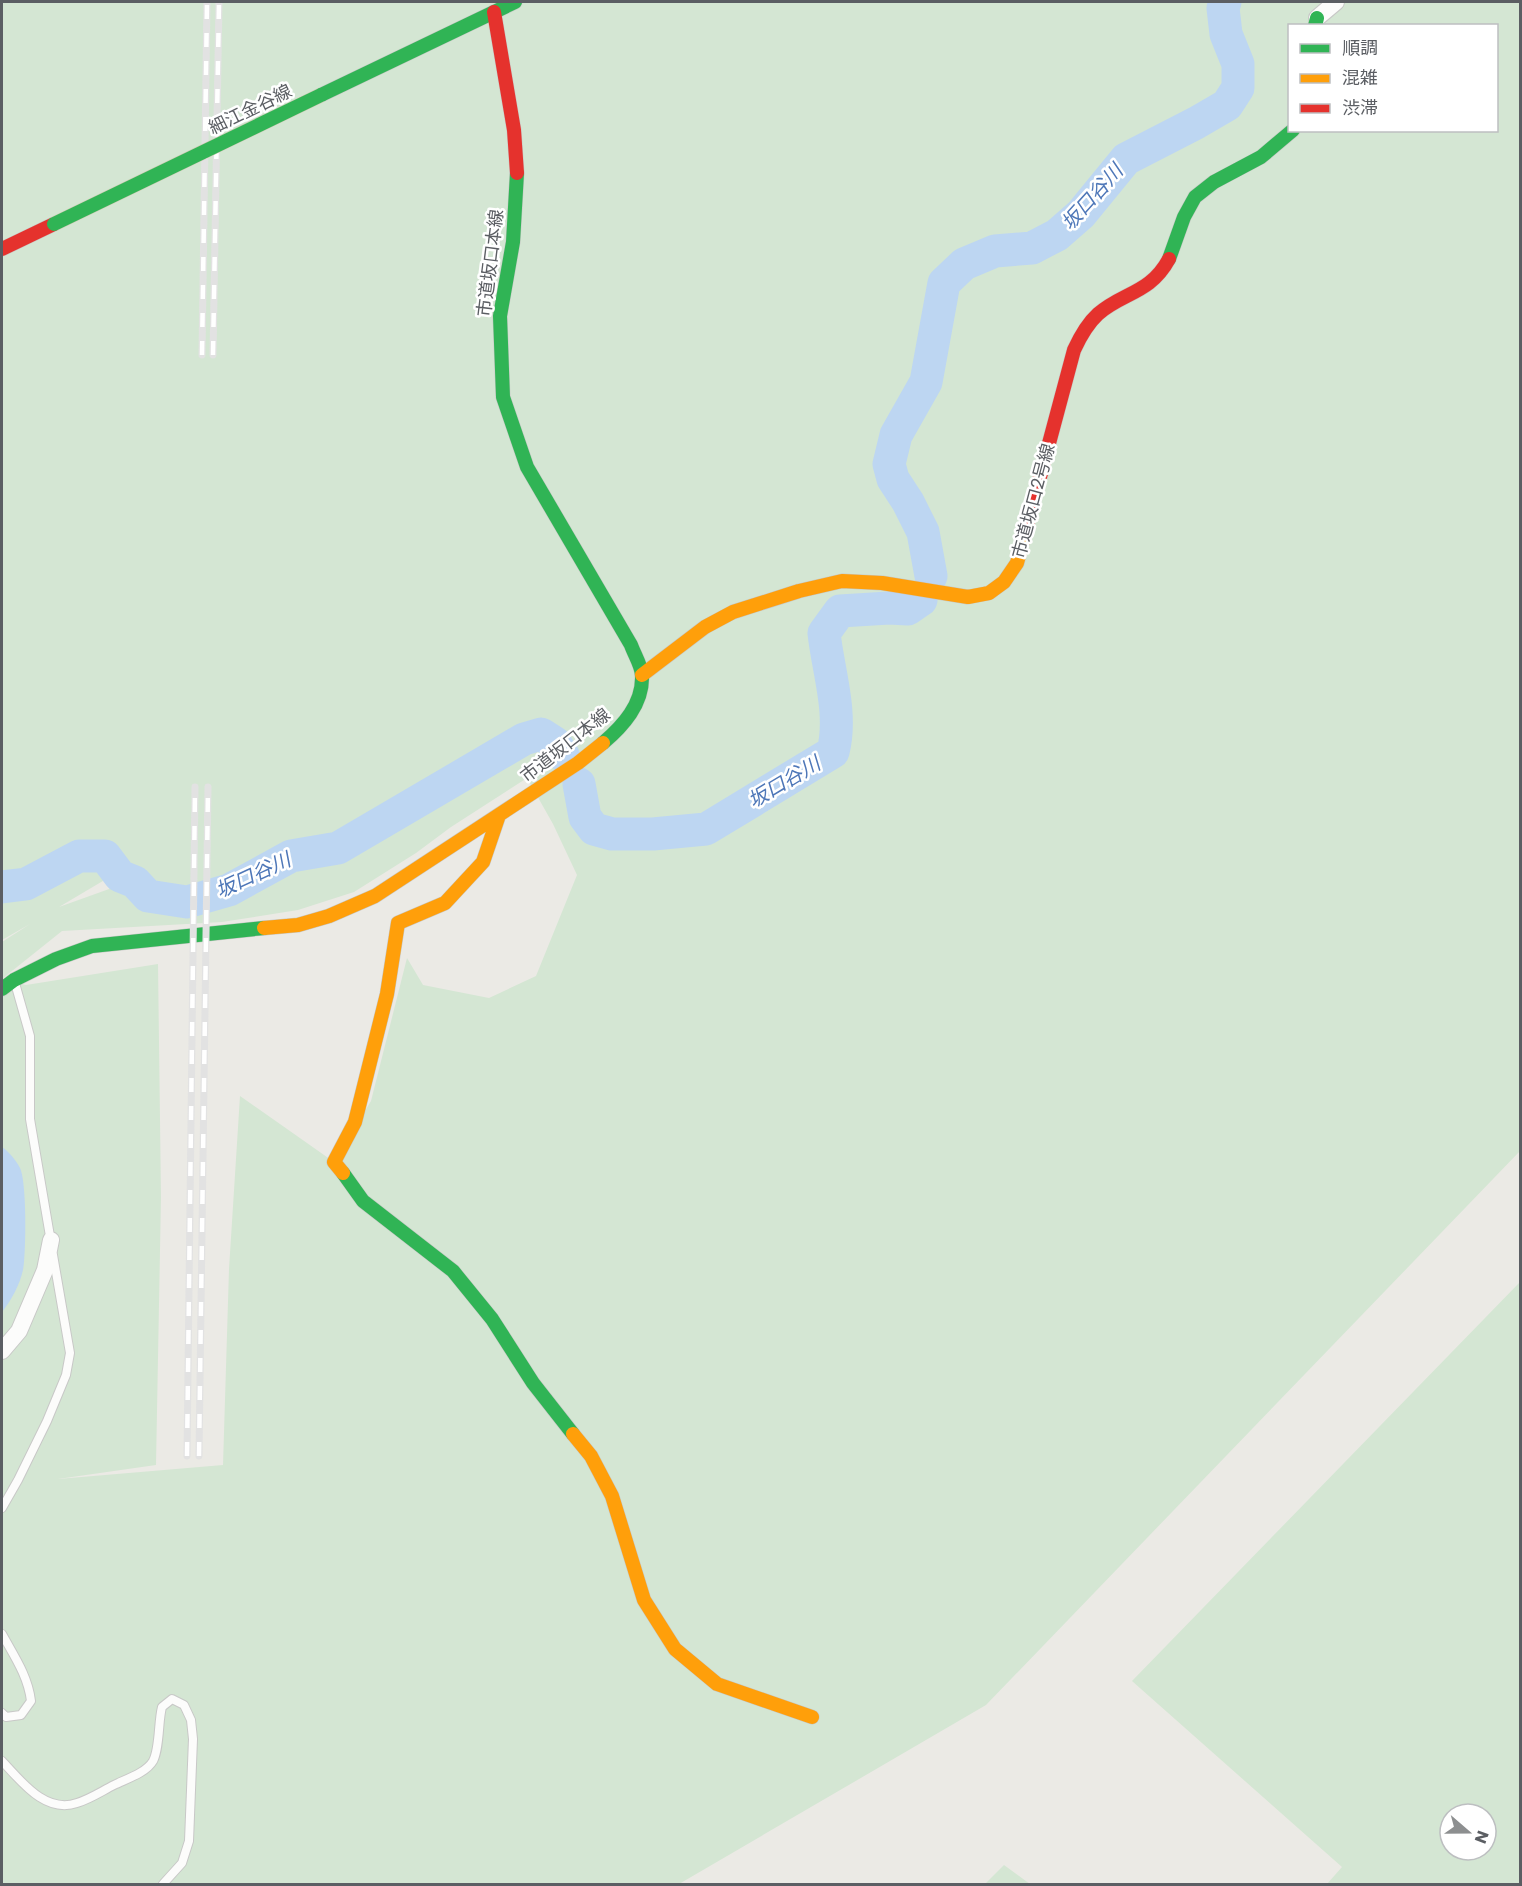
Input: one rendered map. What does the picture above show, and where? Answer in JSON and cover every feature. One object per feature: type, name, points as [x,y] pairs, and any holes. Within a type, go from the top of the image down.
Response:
[{"type":"street","name":"細江金谷線","points":[[2,249],[515,2]]},
{"type":"street","points":[[1316,22],[1336,2]]},
{"type":"street","name":"市道坂口本線","points":[[2,990],[14,980],[56,959],[93,946],[298,925],[329,916],[375,896],[578,763],[620,729],[637,703],[642,675],[631,645],[527,467],[503,397],[500,316],[513,242],[517,179],[514,130],[494,12]]},
{"type":"street","name":"市道坂口2号線","points":[[642,675],[705,627],[733,612],[799,591],[842,581],[872,582],[968,597],[989,594],[1004,582],[1017,564],[1074,350],[1084,329],[1100,312],[1129,297],[1155,279],[1170,258],[1181,223],[1195,198],[1213,182],[1252,163],[1284,140],[1291,132]]},
{"type":"street","points":[[499,815],[483,862],[444,903],[398,923],[387,994],[355,1122],[334,1162],[363,1202],[453,1270],[492,1319],[533,1383],[591,1456],[612,1496],[644,1600],[675,1649],[717,1684],[812,1717]]},
{"type":"street","points":[[2,1351],[19,1331],[45,1270],[51,1240]]},
{"type":"lane","points":[[2,1508],[47,1421],[66,1375],[70,1353],[30,1119],[30,1036],[14,980]]},
{"type":"lane","points":[[2,1634],[25,1676],[31,1701],[21,1715],[6,1717],[2,1713]]},
{"type":"lane","points":[[2,1761],[27,1788],[40,1798],[65,1806],[78,1803],[139,1773],[153,1762],[158,1747],[162,1707],[172,1699],[184,1705],[191,1720],[193,1739],[189,1841],[182,1863],[163,1884]]},
{"type":"green space","points":[[2,2],[1520,2],[1520,1151],[986,1705],[679,1884],[2,1884],[2,979],[2,942],[30,924],[2,940]],"holes":[[[527,778],[553,824],[577,875],[536,976],[489,998],[423,985],[407,958],[371,1101],[334,1162],[240,1096],[229,1269],[223,1465],[58,1479],[156,1465],[161,1197],[158,964],[26,985],[2,979],[62,931],[222,922],[298,910],[354,892]],[[118,872],[216,897],[123,884],[59,907]]]},
{"type":"green space","points":[[1520,1282],[1520,1884],[1327,1884],[1342,1867],[1132,1681]]},
{"type":"green space","points":[[1004,1865],[1030,1884],[985,1884]]},
{"type":"water","points":[[2,1147],[12,1156],[22,1176],[25,1249],[20,1281],[2,1312]]},
{"type":"waterway","name":"坂口谷川","points":[[931,576],[923,532],[893,479],[889,464],[896,435],[926,382],[944,283],[964,264],[995,251],[1032,248],[1057,235],[1081,214],[1126,159],[1227,105],[1238,88],[1238,64],[1226,34],[1223,8],[1225,2]]},
{"type":"waterway","name":"坂口谷川","points":[[579,784],[585,817],[594,829],[612,834],[653,834],[706,829],[833,752],[836,737],[836,707],[824,633],[840,611],[908,609],[921,600]]},
{"type":"waterway","name":"坂口谷川","points":[[2,887],[26,884],[79,856],[105,856],[120,876],[135,882],[148,896],[187,902],[229,890],[291,856],[338,848],[524,739],[541,734],[555,743],[563,755]]},
{"type":"railway","points":[[202,355],[207,2]]},
{"type":"railway","points":[[213,355],[219,2]]},
{"type":"railway","points":[[187,1456],[195,787]]},
{"type":"railway","points":[[199,1456],[208,787]]},
{"type":"traffic: fast","points":[[321,95],[515,2]]},
{"type":"traffic: fast","points":[[1316,24],[1317,18]]},
{"type":"traffic: fast","points":[[54,224],[321,95]]},
{"type":"traffic: fast","points":[[1169,259],[1184,217],[1195,197],[1214,182],[1261,157],[1291,132]]},
{"type":"traffic: fast","points":[[517,173],[513,242],[500,316],[503,397],[527,467],[631,645],[642,672],[639,696],[635,705],[624,722],[603,743]]},
{"type":"traffic: fast","points":[[2,989],[14,980],[56,959],[92,946],[264,928]]},
{"type":"traffic: fast","points":[[343,1173],[363,1201],[453,1271],[492,1319],[533,1383],[573,1434]]},
{"type":"traffic: slow","points":[[642,675],[705,627],[733,612],[799,591],[842,581],[882,583],[968,597],[989,593],[1004,582],[1017,563],[1025,533]]},
{"type":"traffic: slow","points":[[264,928],[298,925],[329,916],[375,896],[578,763],[603,743]]},
{"type":"traffic: slow","points":[[343,1173],[334,1162],[355,1122],[387,994],[398,923],[445,903],[483,862],[499,815]]},
{"type":"traffic: slow","points":[[573,1434],[591,1456],[612,1496],[644,1600],[675,1649],[717,1684],[812,1717]]},
{"type":"traffic: jam","points":[[494,12],[514,130],[517,173]]},
{"type":"traffic: jam","points":[[2,249],[54,224]]},
{"type":"traffic: jam","points":[[1025,533],[1074,350],[1079,340],[1087,326],[1098,314],[1145,286],[1162,271],[1169,259]]}]
